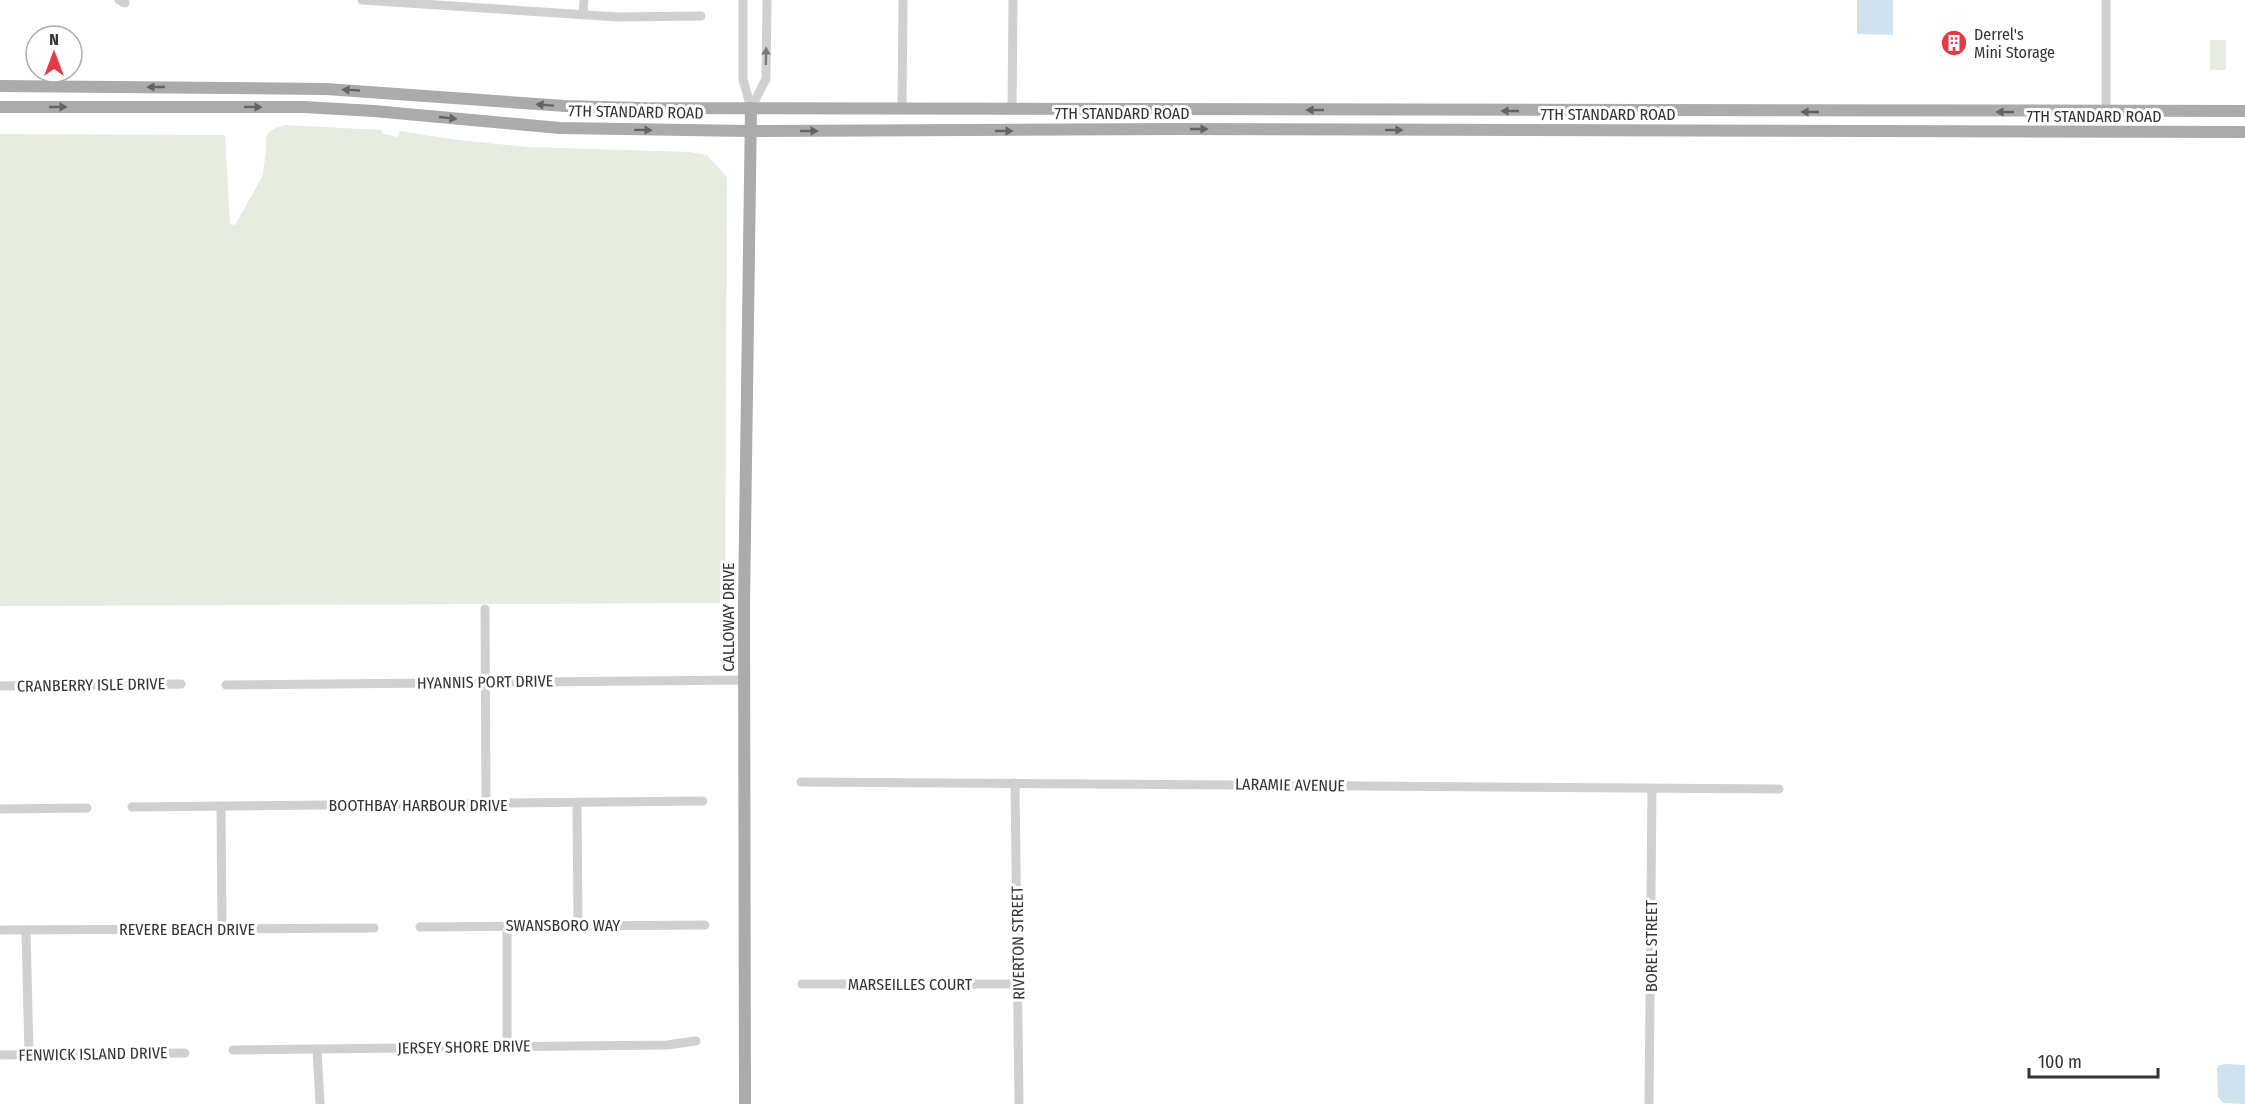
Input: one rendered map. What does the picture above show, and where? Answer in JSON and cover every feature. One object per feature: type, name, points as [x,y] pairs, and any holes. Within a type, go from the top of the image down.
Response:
[{"type":"main road","name":"7TH STANDARD ROAD","points":[[0,86],[326,88],[565,106],[1012,110],[2245,111]]},
{"type":"main road","name":"7TH STANDARD ROAD","points":[[0,108],[326,108],[560,128],[750,131],[1201,129],[2245,132]]},
{"type":"main road","name":"CALLOWAY DRIVE","points":[[745,1104],[744,680],[750,108]]},
{"type":"street","points":[[362,0],[618,17],[701,16]]},
{"type":"street","points":[[583,14],[584,0]]},
{"type":"street","points":[[743,0],[743,80],[750,108]]},
{"type":"street","points":[[750,108],[766,79],[767,0]]},
{"type":"street","points":[[902,109],[903,0]]},
{"type":"street","points":[[1012,0],[1012,110]]},
{"type":"street","points":[[2106,0],[2106,112]]},
{"type":"street","points":[[484,609],[486,804]]},
{"type":"street","name":"HYANNIS PORT DRIVE","points":[[226,685],[744,680]]},
{"type":"street","name":"CRANBERRY ISLE DRIVE","points":[[0,686],[181,684]]},
{"type":"street","name":"LARAMIE AVENUE","points":[[801,782],[1779,789]]},
{"type":"street","name":"RIVERTON STREET","points":[[1016,783],[1019,1104]]},
{"type":"street","name":"BOREL STREET","points":[[1649,1104],[1652,789]]},
{"type":"street","name":"BOOTHBAY HARBOUR DRIVE","points":[[132,807],[703,801]]},
{"type":"street","points":[[577,804],[578,925]]},
{"type":"street","points":[[221,806],[222,929]]},
{"type":"street","points":[[0,809],[87,808]]},
{"type":"street","points":[[507,925],[507,1047]]},
{"type":"street","name":"SWANSBORO WAY","points":[[420,927],[705,925]]},
{"type":"street","name":"REVERE BEACH DRIVE","points":[[0,930],[374,928]]},
{"type":"street","points":[[26,930],[29,1054]]},
{"type":"street","name":"MARSEILLES COURT","points":[[802,984],[1018,984]]},
{"type":"street","name":"JERSEY SHORE DRIVE","points":[[233,1050],[667,1045],[696,1041]]},
{"type":"street","points":[[317,1049],[320,1104]]},
{"type":"street","name":"FENWICK ISLAND DRIVE","points":[[0,1055],[185,1053]]},
{"type":"shaded area","points":[[2210,40],[2226,40],[2226,70],[2210,70]]},
{"type":"shaded area","points":[[285,125],[381,130],[383,134],[398,137],[400,131],[528,147],[690,152],[707,155],[727,177],[725,603],[0,606],[0,134],[225,135],[230,224],[235,225],[262,177],[266,137],[269,132]]},
{"type":"water","points":[[1857,0],[1893,0],[1893,35],[1857,34]]},
{"type":"water","points":[[2219,1065],[2245,1065],[2245,1104],[2223,1103],[2218,1097],[2217,1068]]},
{"type":"place","name":"Derrel's Mini Storage","points":[[1954,43]]}]
